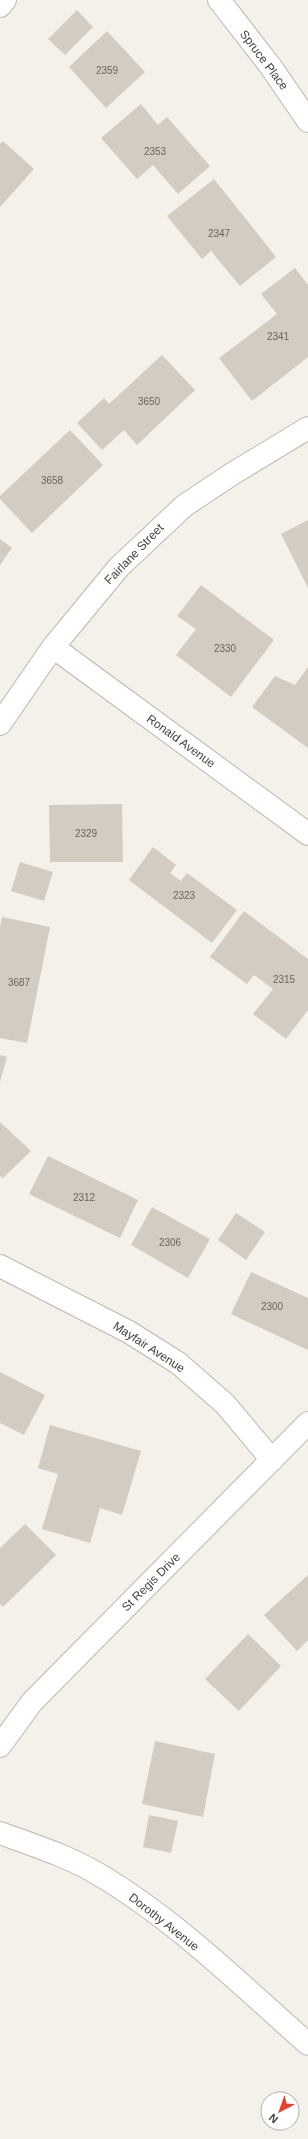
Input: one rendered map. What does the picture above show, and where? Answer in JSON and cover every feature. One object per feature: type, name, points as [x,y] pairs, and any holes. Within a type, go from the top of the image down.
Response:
[{"type":"street","points":[[0,6],[5,0]]},
{"type":"street","name":"Spruce Place","points":[[219,0],[272,67],[308,120]]},
{"type":"street","name":"Fairlane Street","points":[[0,724],[53,648],[119,567],[166,521],[232,474],[308,428]]},
{"type":"street","name":"Ronald Avenue","points":[[53,648],[308,834]]},
{"type":"street","name":"Mayfair Avenue","points":[[0,1266],[130,1332],[178,1363],[225,1404],[272,1460]]},
{"type":"street","name":"St Regis Drive","points":[[0,1746],[32,1702],[308,1423]]},
{"type":"street","name":"Dorothy Avenue","points":[[0,1833],[42,1848],[97,1873],[148,1906],[308,2044]]},
{"type":"building","points":[[77,10],[93,27],[65,55],[48,39]]},
{"type":"building","points":[[107,31],[145,72],[106,108],[69,67]]},
{"type":"building","points":[[141,104],[158,125],[167,117],[210,166],[178,194],[153,165],[137,179],[101,138]]},
{"type":"building","points":[[3,141],[34,169],[0,207],[0,144]]},
{"type":"building","points":[[214,179],[276,257],[240,286],[211,251],[202,259],[167,216]]},
{"type":"building","points":[[295,268],[308,285],[308,357],[252,401],[219,358],[277,314],[261,294]]},
{"type":"building","points":[[162,355],[195,390],[137,445],[124,430],[102,450],[77,423],[104,398],[109,404]]},
{"type":"building","points":[[70,430],[103,465],[32,533],[0,499],[0,496]]},
{"type":"building","points":[[308,520],[308,588],[281,534]]},
{"type":"building","points":[[0,539],[12,548],[0,565]]},
{"type":"building","points":[[201,585],[274,640],[231,697],[176,655],[196,629],[177,616]]},
{"type":"building","points":[[308,667],[308,748],[252,707],[275,676],[295,685]]},
{"type":"building","points":[[122,804],[123,862],[50,862],[49,805]]},
{"type":"building","points":[[153,847],[176,865],[170,873],[181,881],[187,873],[237,910],[212,943],[129,880]]},
{"type":"building","points":[[20,862],[53,872],[44,901],[11,891]]},
{"type":"building","points":[[244,911],[308,959],[308,1010],[286,1039],[253,1014],[273,989],[254,975],[247,984],[210,957]]},
{"type":"building","points":[[2,917],[50,927],[27,1043],[0,1038],[0,927]]},
{"type":"building","points":[[0,1055],[7,1057],[0,1082]]},
{"type":"building","points":[[0,1122],[31,1151],[3,1178],[0,1176]]},
{"type":"building","points":[[48,1156],[138,1200],[120,1238],[29,1194]]},
{"type":"building","points":[[152,1207],[210,1239],[188,1278],[131,1245]]},
{"type":"building","points":[[236,1213],[265,1232],[246,1260],[218,1240]]},
{"type":"building","points":[[251,1272],[308,1298],[308,1350],[231,1314]]},
{"type":"building","points":[[0,1372],[45,1395],[24,1435],[0,1423]]},
{"type":"building","points":[[50,1425],[141,1451],[122,1515],[100,1508],[90,1543],[42,1529],[58,1474],[38,1468]]},
{"type":"building","points":[[25,1524],[56,1555],[3,1607],[0,1604],[0,1548]]},
{"type":"building","points":[[308,1575],[308,1640],[297,1651],[264,1615]]},
{"type":"building","points":[[248,1634],[281,1666],[239,1711],[205,1679]]},
{"type":"building","points":[[155,1741],[215,1754],[203,1817],[142,1804]]},
{"type":"building","points":[[149,1815],[178,1821],[171,1853],[143,1847]]}]
